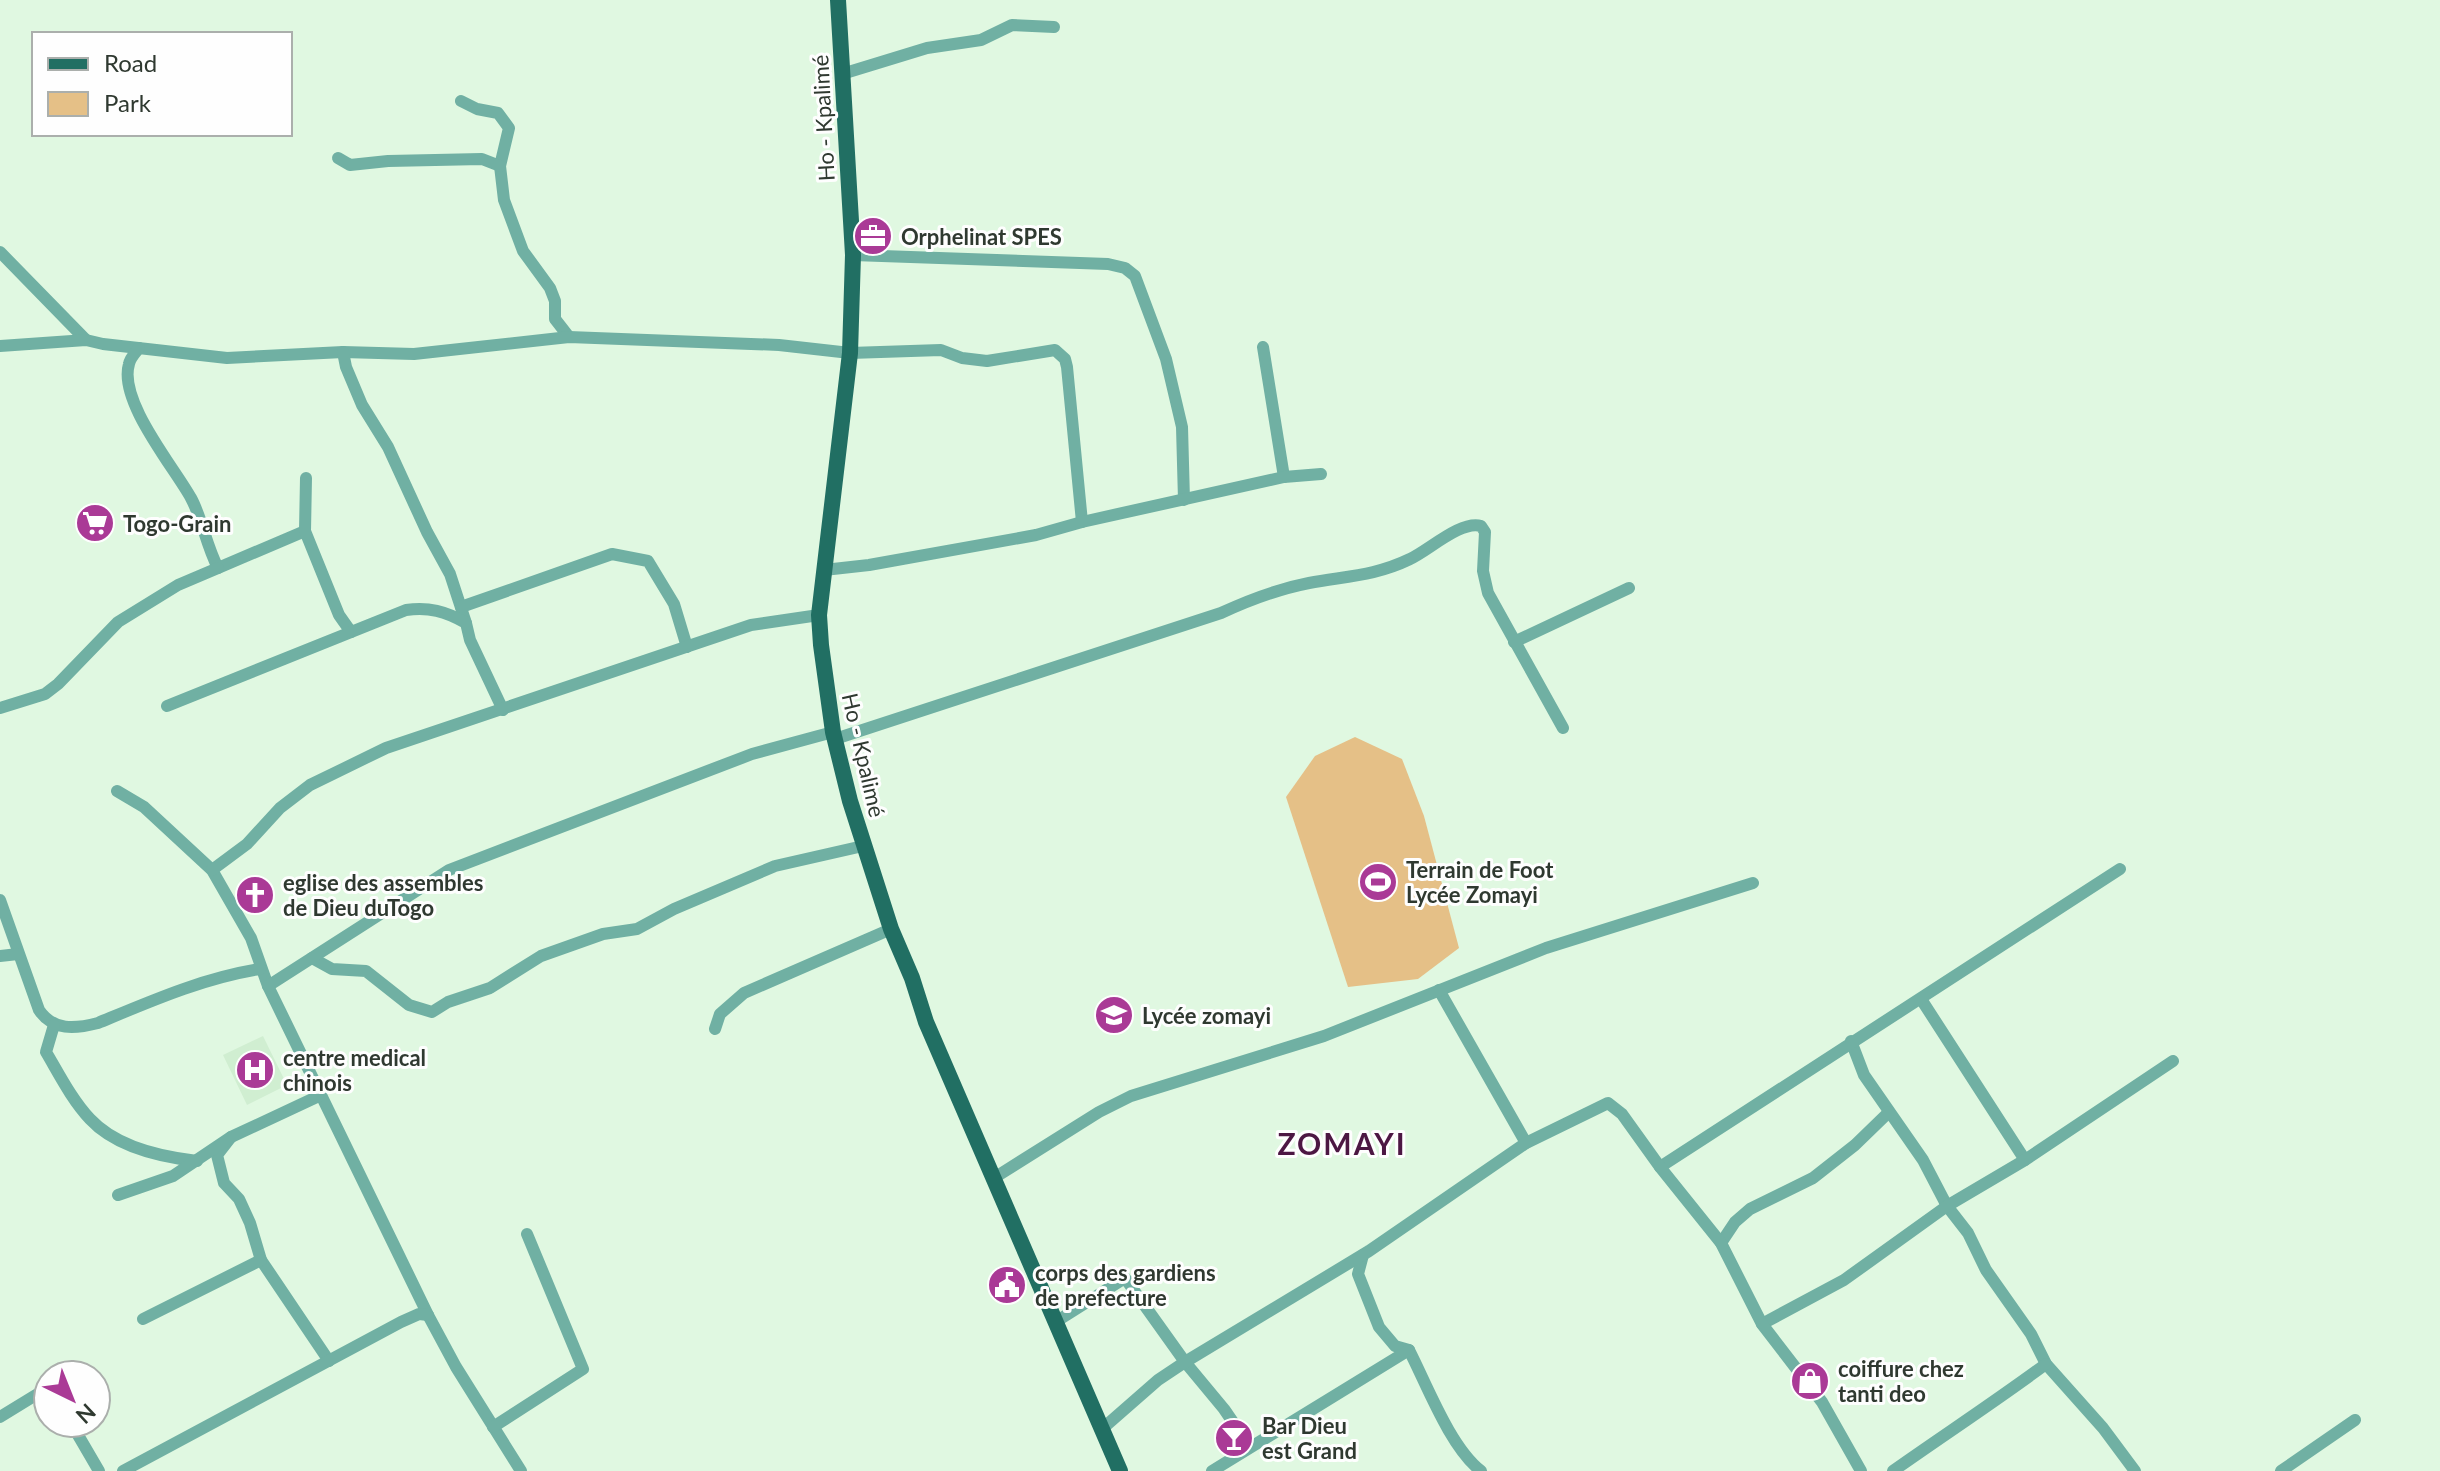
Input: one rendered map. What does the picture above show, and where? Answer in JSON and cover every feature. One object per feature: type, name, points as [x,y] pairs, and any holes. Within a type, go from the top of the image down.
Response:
[{"type":"main road","name":"Ho - Kpalimé","points":[[838,0],[853,255],[850,353],[819,615],[834,735],[863,846],[926,1022],[1120,1471]]},
{"type":"street","points":[[842,74],[927,48],[981,40],[1012,25],[1054,27]]},
{"type":"street","points":[[461,101],[477,109],[498,113],[505,119],[509,128],[500,166],[504,200],[523,251],[550,288],[555,301],[555,319],[569,337]]},
{"type":"street","points":[[338,158],[350,165],[482,159],[500,166]]},
{"type":"street","points":[[0,252],[86,340]]},
{"type":"street","points":[[853,255],[1108,264],[1125,268],[1140,286],[1175,391],[1182,427],[1184,500]]},
{"type":"street","points":[[0,346],[86,340],[227,358],[343,352],[414,354],[569,337],[779,345],[850,353],[941,350],[962,358],[987,361],[1017,358],[1045,350],[1061,353],[1067,367],[1082,522]]},
{"type":"street","points":[[1263,347],[1284,477]]},
{"type":"street","points":[[139,348],[129,362],[128,378],[133,394],[154,444],[192,499],[208,550],[218,568]]},
{"type":"street","points":[[343,352],[362,405],[388,447],[450,574],[470,640],[503,710]]},
{"type":"street","points":[[824,570],[1036,535],[1284,477],[1321,474]]},
{"type":"street","points":[[306,478],[305,531],[339,615],[351,632]]},
{"type":"street","points":[[268,986],[449,870],[752,754],[834,735],[1221,613],[1249,600],[1305,584],[1376,573],[1412,559],[1461,528],[1474,524],[1481,526],[1485,532],[1483,571],[1488,593],[1563,728]]},
{"type":"street","points":[[0,708],[45,694],[118,622],[178,585],[305,531]]},
{"type":"street","points":[[461,607],[612,554],[648,561],[674,604],[687,647]]},
{"type":"street","points":[[1514,642],[1629,588]]},
{"type":"street","points":[[167,706],[406,610],[446,612],[466,623]]},
{"type":"street","points":[[212,870],[247,844],[290,799],[321,778],[411,738],[503,710],[751,625],[819,615]]},
{"type":"street","points":[[117,791],[144,807],[212,870],[251,938],[260,969],[428,1315],[521,1471]]},
{"type":"street","points":[[312,958],[332,969],[366,971],[409,1005],[432,1012],[448,1002],[490,988],[541,956],[603,934],[637,929],[674,909],[775,866],[863,846]]},
{"type":"street","points":[[1660,1167],[2120,869]]},
{"type":"street","points":[[994,1178],[1099,1112],[1131,1096],[1324,1036],[1546,948],[1753,883]]},
{"type":"street","points":[[0,900],[39,1010],[54,1025],[83,1027],[98,1023],[185,987],[260,969]]},
{"type":"street","points":[[715,1029],[720,1014],[744,993],[891,929]]},
{"type":"street","points":[[0,956],[18,954]]},
{"type":"street","points":[[1439,990],[1526,1143]]},
{"type":"street","points":[[1921,999],[2025,1160]]},
{"type":"street","points":[[54,1025],[46,1052],[90,1120],[119,1141],[170,1158],[197,1161]]},
{"type":"street","points":[[1851,1041],[1864,1075],[1923,1160],[1947,1206],[1968,1233],[1986,1270],[2031,1334],[2046,1364],[2103,1428],[2135,1471]]},
{"type":"street","points":[[1762,1324],[1844,1280],[1947,1206],[2025,1160],[2173,1061]]},
{"type":"street","points":[[118,1195],[173,1176],[231,1137],[321,1095]]},
{"type":"street","points":[[1102,1429],[1158,1380],[1185,1362],[1363,1255],[1526,1143],[1608,1103],[1622,1114],[1721,1243],[1762,1324],[1822,1402],[1861,1471]]},
{"type":"street","points":[[1721,1243],[1735,1222],[1750,1209],[1813,1178],[1855,1145],[1889,1112]]},
{"type":"street","points":[[231,1137],[217,1155],[224,1183],[239,1199],[261,1260],[329,1361]]},
{"type":"street","points":[[493,1427],[583,1369],[527,1234]]},
{"type":"street","points":[[1363,1255],[1358,1274],[1379,1327],[1395,1346],[1409,1350],[1434,1405],[1476,1470]]},
{"type":"street","points":[[143,1319],[261,1260]]},
{"type":"street","points":[[1057,1321],[1125,1278],[1250,1447]]},
{"type":"street","points":[[123,1471],[401,1322],[419,1314],[428,1315]]},
{"type":"street","points":[[1212,1471],[1409,1350]]},
{"type":"street","points":[[1893,1471],[1973,1418],[2046,1364]]},
{"type":"street","points":[[0,1417],[32,1397]]},
{"type":"street","points":[[2281,1471],[2355,1420]]},
{"type":"street","points":[[80,1439],[99,1471]]},
{"type":"shaded area","name":"centre medical chinois","points":[[263,1036],[287,1085],[247,1105],[223,1055]]},
{"type":"green space","name":"Terrain de Foot Lycée Zomayi","points":[[1355,737],[1402,759],[1424,816],[1459,948],[1418,979],[1348,987],[1286,797],[1315,756]]},
{"type":"place","name":"Orphelinat SPES","points":[[873,236]]},
{"type":"place","name":"Togo-Grain","points":[[95,523]]},
{"type":"place","name":"Terrain de Foot Lycée Zomayi","points":[[1378,882]]},
{"type":"place","name":"eglise des assembles de Dieu duTogo","points":[[255,895]]},
{"type":"place","name":"Lycée zomayi","points":[[1114,1015]]},
{"type":"place","name":"centre medical chinois","points":[[255,1070]]},
{"type":"place","name":"corps des gardiens de prefecture","points":[[1007,1285]]},
{"type":"place","name":"coiffure chez tanti deo","points":[[1810,1381]]},
{"type":"place","name":"Bar Dieu est Grand","points":[[1234,1438]]},
{"type":"district","name":"ZOMAYI","points":[[1342,1143]]}]
